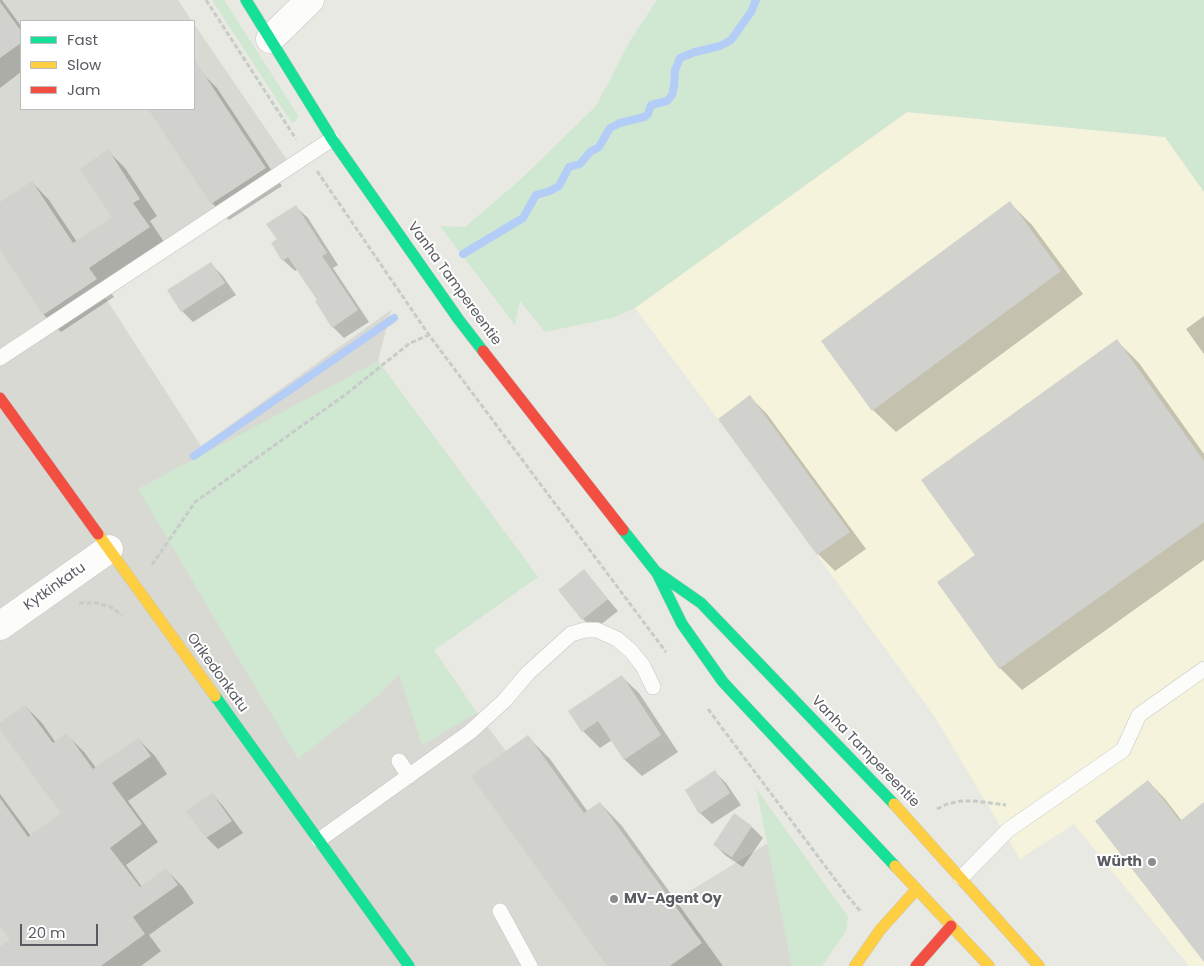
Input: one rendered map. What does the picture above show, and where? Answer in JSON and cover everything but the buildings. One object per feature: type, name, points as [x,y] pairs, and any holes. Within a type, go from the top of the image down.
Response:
[{"type":"main road","name":"Vanha Tampereentie","points":[[246,0],[332,139],[459,320],[657,573],[682,624],[723,682],[916,890],[952,921],[990,966]]},
{"type":"main road","name":"Orikedonkatu","points":[[0,398],[409,966]]},
{"type":"main road","name":"Vanha Tampereentie","points":[[657,573],[702,603],[917,828],[957,882],[1038,966]]},
{"type":"main road","points":[[855,966],[880,930],[916,890],[934,885]]},
{"type":"main road","points":[[916,966],[952,921]]},
{"type":"street","points":[[270,39],[310,0]]},
{"type":"street","name":"Kytkinkatu","points":[[0,626],[109,548]]},
{"type":"lane","points":[[0,358],[332,139]]},
{"type":"lane","points":[[319,840],[470,732],[504,701],[528,673],[571,634],[585,630],[597,630],[617,639],[631,651],[643,666],[653,687]]},
{"type":"lane","points":[[957,882],[1008,830],[1123,750],[1139,715],[1204,669]]},
{"type":"lane","points":[[399,761],[408,776]]},
{"type":"lane","points":[[500,911],[530,966]]},
{"type":"path","points":[[206,0],[306,155],[429,334],[670,657]]},
{"type":"path","points":[[150,568],[195,502],[346,395],[410,343],[429,334]]},
{"type":"path","points":[[706,705],[862,914]]},
{"type":"path","points":[[934,812],[947,804],[961,801],[976,801],[999,804],[1030,813]]},
{"type":"shaded area","points":[[0,0],[178,0],[191,20],[20,20],[20,110],[195,110],[195,25],[294,170],[105,297],[201,446],[391,310],[378,361],[538,577],[434,650],[477,713],[506,751],[528,735],[584,813],[600,802],[672,902],[768,843],[792,966],[0,966]]},
{"type":"shaded area","points":[[907,112],[1165,137],[1204,192],[1204,966],[1189,966],[1074,824],[1020,859],[935,717],[635,308]]},
{"type":"green space","points":[[212,0],[224,0],[298,115],[296,121],[292,123]]},
{"type":"green space","points":[[657,0],[1204,0],[1204,192],[1165,137],[907,112],[635,308],[612,318],[545,332],[520,301],[515,325],[440,226],[465,227],[521,179],[596,106],[630,41]]},
{"type":"green space","points":[[378,361],[538,577],[434,650],[477,713],[422,745],[399,674],[379,695],[298,759],[138,489]]},
{"type":"green space","points":[[756,788],[848,917],[846,931],[822,966],[792,966]]},
{"type":"waterway","points":[[463,254],[523,218],[536,195],[559,186],[569,167],[580,164],[590,152],[599,147],[610,128],[620,123],[644,117],[648,114],[651,105],[667,101],[672,95],[675,70],[680,58],[720,46],[731,40],[751,12],[756,0]]},
{"type":"waterway","points":[[194,456],[394,318]]},
{"type":"traffic: fast","points":[[246,0],[332,139],[459,320],[483,351]]},
{"type":"traffic: fast","points":[[623,530],[657,573],[682,624],[723,682],[895,866]]},
{"type":"traffic: fast","points":[[658,573],[701,603],[894,804]]},
{"type":"traffic: fast","points":[[215,696],[409,966]]},
{"type":"traffic: slow","points":[[98,534],[215,696]]},
{"type":"traffic: slow","points":[[894,804],[1039,966]]},
{"type":"traffic: slow","points":[[895,866],[989,966]]},
{"type":"traffic: slow","points":[[855,966],[880,930],[916,890]]},
{"type":"traffic: jam","points":[[483,351],[623,530]]},
{"type":"traffic: jam","points":[[0,398],[98,534]]},
{"type":"traffic: jam","points":[[916,966],[951,926]]},
{"type":"place","name":"Würth","points":[[1152,862]]},
{"type":"place","name":"MV-Agent Oy","points":[[614,899]]}]
